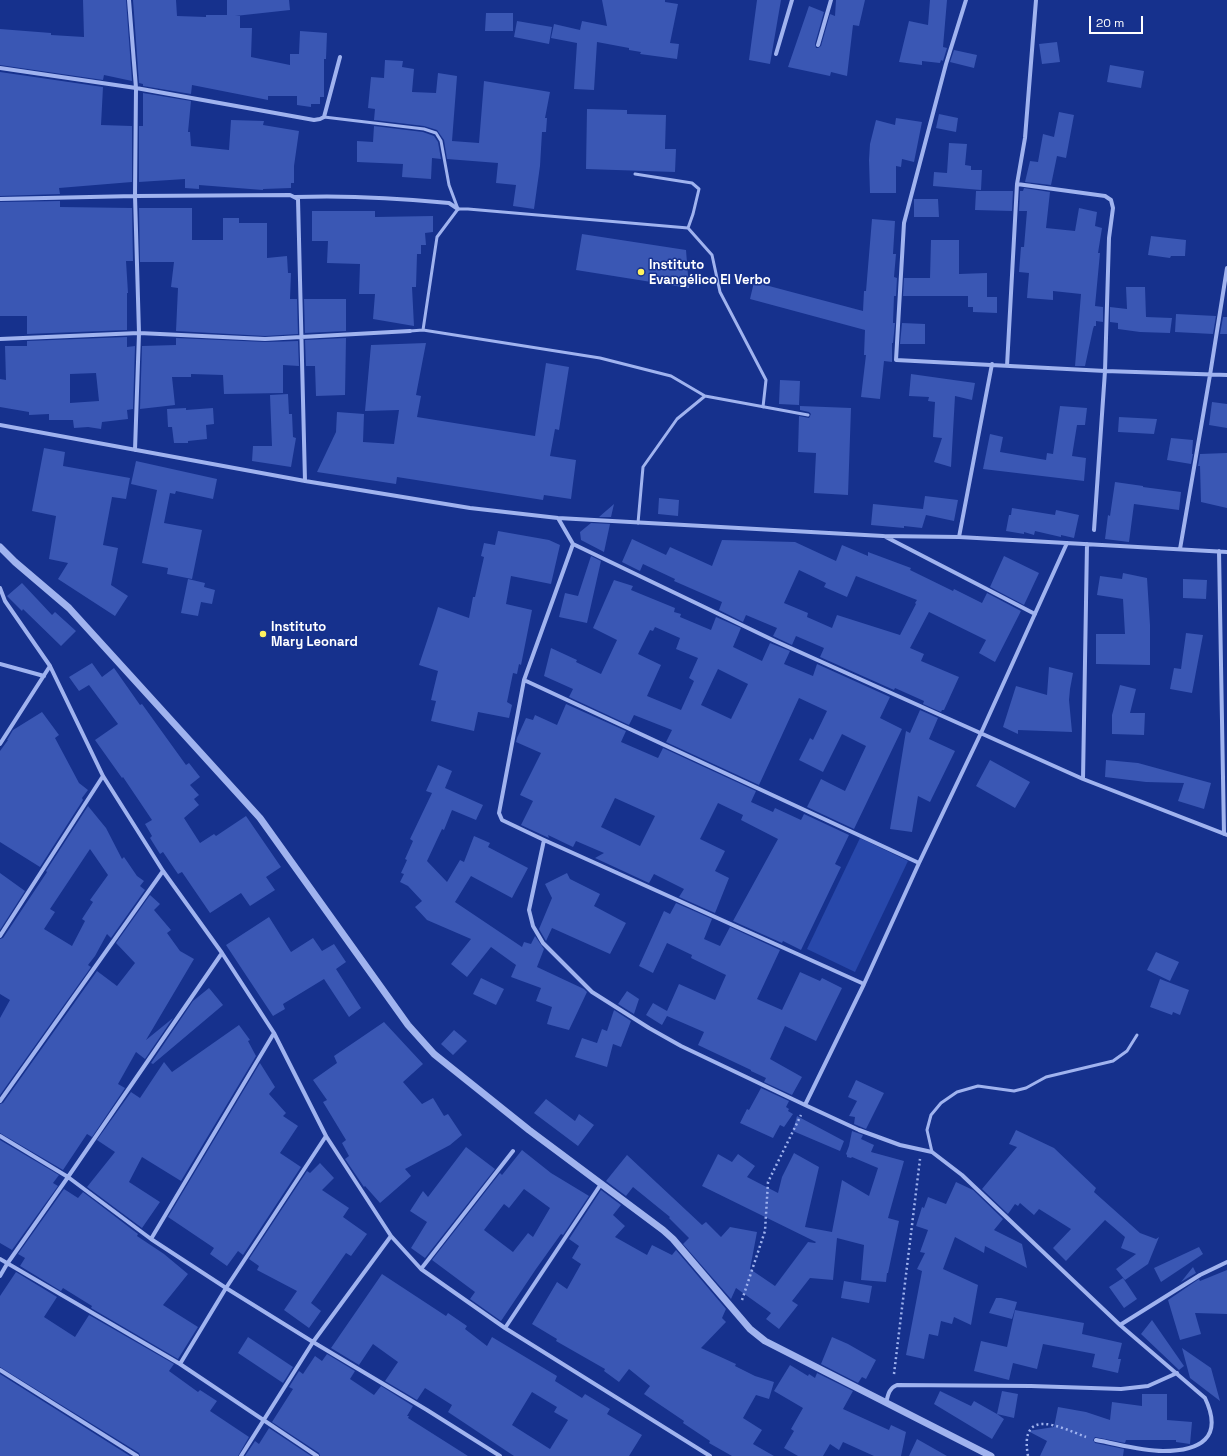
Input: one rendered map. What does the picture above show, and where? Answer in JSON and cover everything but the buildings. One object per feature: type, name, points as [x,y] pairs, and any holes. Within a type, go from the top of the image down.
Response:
[{"type":"street","points":[[129,0],[136,88],[135,196],[139,333],[135,450]]},
{"type":"street","points":[[776,54],[792,0]]},
{"type":"street","points":[[818,45],[831,0]]},
{"type":"street","points":[[966,0],[946,64],[904,223],[896,359],[898,361],[1227,375]]},
{"type":"street","points":[[1007,366],[1016,184],[1025,138],[1036,0]]},
{"type":"street","points":[[0,68],[136,88],[320,120],[324,117],[340,57]]},
{"type":"street","points":[[1016,184],[1105,196],[1111,200],[1114,208],[1109,238],[1105,371],[1094,530]]},
{"type":"street","points":[[0,199],[135,196],[380,197],[449,203],[458,209]]},
{"type":"street","points":[[295,197],[298,199],[306,481]]},
{"type":"street","points":[[1180,549],[1227,268]]},
{"type":"street","points":[[0,339],[139,333],[265,339],[410,331]]},
{"type":"street","points":[[959,537],[992,364]]},
{"type":"street","points":[[0,425],[306,481],[470,508],[558,518],[883,536],[959,537],[1227,552]]},
{"type":"street","points":[[558,518],[573,544],[775,641],[1083,780],[1226,835],[1219,551]]},
{"type":"street","points":[[883,536],[1035,614]]},
{"type":"street","points":[[805,1105],[864,984],[1067,543]]},
{"type":"street","points":[[573,544],[524,680],[499,813],[502,820],[864,984]]},
{"type":"street","points":[[1083,780],[1087,544]]},
{"type":"street","points":[[0,546],[15,562],[69,608],[260,818],[408,1025],[434,1054],[529,1130],[673,1239],[750,1329],[765,1341],[886,1404],[991,1456]]},
{"type":"street","points":[[0,588],[5,601],[50,666],[103,776],[163,871],[222,953],[274,1033],[326,1136],[391,1236],[421,1270],[505,1328],[710,1456]]},
{"type":"street","points":[[0,664],[44,676]]},
{"type":"street","points":[[0,744],[50,666]]},
{"type":"street","points":[[524,680],[919,863]]},
{"type":"street","points":[[0,936],[103,776]]},
{"type":"street","points":[[544,840],[529,910],[533,926],[538,936],[548,948],[592,992],[648,1028],[681,1046],[805,1105],[859,1130],[900,1145],[932,1152],[962,1175],[1120,1325],[1205,1398],[1209,1407],[1212,1429],[1204,1441],[1186,1450],[1163,1452],[1096,1440]]},
{"type":"street","points":[[0,1101],[163,871]]},
{"type":"street","points":[[0,1276],[222,953]]},
{"type":"street","points":[[151,1239],[274,1033]]},
{"type":"street","points":[[0,1136],[68,1177],[151,1239],[226,1288],[500,1456]]},
{"type":"street","points":[[180,1364],[226,1288],[326,1136]]},
{"type":"street","points":[[421,1270],[513,1151]]},
{"type":"street","points":[[505,1328],[600,1184]]},
{"type":"street","points":[[241,1456],[313,1342],[391,1236]]},
{"type":"street","points":[[0,1259],[180,1364],[317,1456]]},
{"type":"street","points":[[1120,1325],[1200,1275],[1227,1262]]},
{"type":"street","points":[[0,1370],[137,1456]]},
{"type":"street","points":[[886,1404],[892,1387],[904,1384],[1121,1389],[1148,1386],[1177,1373]]},
{"type":"lane","points":[[324,117],[424,129],[436,133],[441,141],[449,185],[458,209]]},
{"type":"lane","points":[[635,174],[692,183],[699,189],[688,228]]},
{"type":"lane","points":[[458,209],[688,228],[712,255],[720,292],[766,380],[763,407]]},
{"type":"lane","points":[[423,330],[437,237],[458,209]]},
{"type":"lane","points":[[410,331],[423,330],[600,358],[671,376],[705,396],[808,416]]},
{"type":"lane","points":[[638,523],[643,467],[677,419],[705,396]]},
{"type":"lane","points":[[932,1152],[927,1130],[931,1115],[941,1103],[957,1092],[978,1086],[1014,1091],[1026,1088],[1046,1077],[1113,1061],[1128,1051],[1137,1035]]},
{"type":"path","points":[[738,1315],[765,1231],[768,1182],[805,1105]]},
{"type":"path","points":[[892,1387],[921,1150]]},
{"type":"path","points":[[1028,1456],[1028,1436],[1032,1427],[1042,1423],[1052,1424],[1096,1440]]},
{"type":"shaded area","points":[[860,838],[908,861],[855,972],[807,949]]},
{"type":"place","name":"Instituto Evangélico El Verbo","points":[[641,272]]},
{"type":"place","name":"Instituto Mary Leonard","points":[[263,634]]}]
